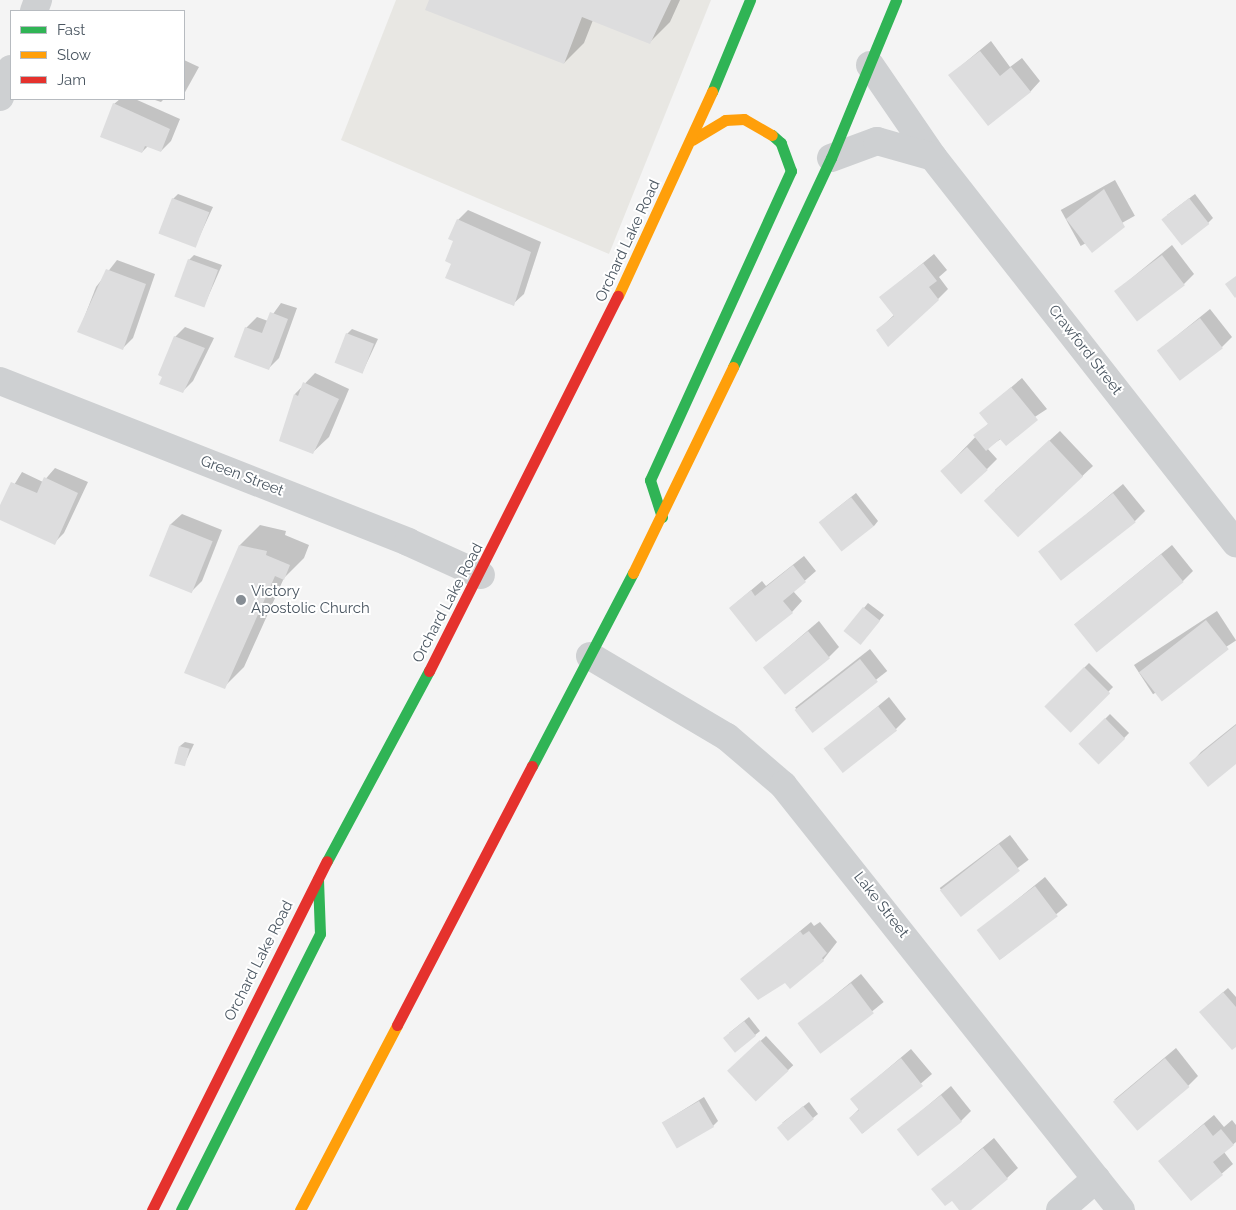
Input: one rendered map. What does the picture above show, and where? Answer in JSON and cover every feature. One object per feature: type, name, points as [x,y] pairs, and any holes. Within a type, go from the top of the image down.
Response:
[{"type":"main road","name":"Orchard Lake Road","points":[[152,1210],[318,878],[481,575],[692,140],[750,0]]},
{"type":"main road","points":[[300,1210],[662,517],[831,158],[896,0]]},
{"type":"main road","points":[[662,517],[650,480],[791,171],[781,143],[764,126],[744,119],[725,120],[692,140]]},
{"type":"main road","points":[[181,1210],[320,934],[318,878]]},
{"type":"street","name":"Crawford Street","points":[[870,65],[933,157],[1236,543]]},
{"type":"street","points":[[0,97],[10,72]]},
{"type":"street","points":[[831,158],[877,141],[933,157]]},
{"type":"street","name":"Green Street","points":[[0,381],[408,542],[481,575]]},
{"type":"street","name":"Lake Street","points":[[590,656],[727,737],[783,785],[1121,1210]]},
{"type":"street","points":[[1060,1210],[1096,1179]]},
{"type":"shaded area","points":[[396,0],[711,0],[609,254],[341,140]]},
{"type":"building","points":[[429,0],[671,0],[650,44],[582,17],[564,64],[425,10]]},
{"type":"building","points":[[980,51],[1000,76],[1011,67],[1031,92],[988,126],[948,75]]},
{"type":"building","points":[[113,103],[170,129],[161,152],[145,146],[142,153],[100,137]]},
{"type":"building","points":[[1104,189],[1125,227],[1092,253],[1066,219]]},
{"type":"building","points":[[172,198],[209,212],[196,248],[158,233]]},
{"type":"building","points":[[1189,198],[1209,224],[1182,246],[1161,220]]},
{"type":"building","points":[[457,219],[531,252],[514,306],[445,278],[451,264],[445,261],[453,241],[448,239]]},
{"type":"building","points":[[1162,255],[1185,285],[1137,321],[1114,291]]},
{"type":"building","points":[[188,259],[218,270],[204,308],[174,297]]},
{"type":"building","points":[[923,263],[937,281],[929,287],[939,300],[888,347],[876,330],[894,316],[879,297]]},
{"type":"building","points":[[106,269],[146,284],[123,350],[77,332]]},
{"type":"building","points":[[1236,276],[1236,297],[1235,298],[1225,284]]},
{"type":"building","points":[[270,312],[288,319],[269,370],[234,357],[245,327],[262,333]]},
{"type":"building","points":[[1200,318],[1223,348],[1180,381],[1157,350]]},
{"type":"building","points":[[346,333],[374,344],[363,374],[335,363]]},
{"type":"building","points":[[174,336],[205,348],[183,393],[159,384],[162,377],[158,375]]},
{"type":"building","points":[[303,382],[339,399],[313,454],[279,441],[294,394],[298,396]]},
{"type":"building","points":[[1011,387],[1038,420],[1006,446],[1000,439],[986,451],[973,435],[988,424],[979,413]]},
{"type":"building","points":[[1049,440],[1083,477],[1018,537],[984,501]]},
{"type":"building","points":[[967,447],[988,470],[961,494],[940,471]]},
{"type":"building","points":[[44,477],[78,493],[55,545],[0,520],[0,505],[11,482],[37,493]]},
{"type":"building","points":[[1113,493],[1136,522],[1061,581],[1038,551]]},
{"type":"building","points":[[851,497],[874,526],[841,551],[819,522]]},
{"type":"building","points":[[170,524],[213,541],[192,593],[149,576]]},
{"type":"building","name":"Victory Apostolic Church","points":[[239,545],[267,551],[266,555],[290,565],[284,580],[275,576],[225,689],[184,673]]},
{"type":"building","points":[[1161,554],[1184,582],[1097,652],[1074,624]]},
{"type":"building","points":[[793,565],[806,582],[783,601],[793,613],[756,642],[729,608],[751,590],[755,596]]},
{"type":"building","points":[[863,607],[880,621],[861,645],[843,631]]},
{"type":"building","points":[[1206,620],[1229,649],[1162,701],[1139,672]]},
{"type":"building","points":[[808,631],[830,658],[785,695],[763,668]]},
{"type":"building","points":[[860,659],[878,682],[812,733],[795,710]]},
{"type":"building","points":[[1084,667],[1110,693],[1071,733],[1044,707]]},
{"type":"building","points":[[878,706],[897,730],[843,773],[824,748]]},
{"type":"building","points":[[1105,718],[1125,739],[1099,765],[1078,744]]},
{"type":"building","points":[[1236,725],[1236,764],[1208,787],[1189,763]]},
{"type":"building","points":[[179,746],[190,749],[185,766],[174,763]]},
{"type":"building","points":[[999,844],[1020,871],[961,917],[940,890]]},
{"type":"building","points":[[1035,886],[1058,916],[1000,960],[977,930]]},
{"type":"building","points":[[800,931],[803,935],[809,931],[827,953],[822,958],[824,961],[790,989],[785,983],[758,1000],[740,979]]},
{"type":"building","points":[[851,983],[874,1013],[820,1054],[797,1023]]},
{"type":"building","points":[[1223,992],[1236,1007],[1236,1047],[1232,1050],[1199,1012]]},
{"type":"building","points":[[744,1021],[756,1036],[735,1053],[723,1038]]},
{"type":"building","points":[[760,1040],[789,1071],[756,1101],[727,1071]]},
{"type":"building","points":[[901,1058],[923,1086],[862,1134],[849,1118],[859,1110],[850,1099]]},
{"type":"building","points":[[1165,1058],[1189,1087],[1137,1131],[1113,1102]]},
{"type":"building","points":[[941,1095],[962,1122],[918,1156],[897,1129]]},
{"type":"building","points":[[699,1101],[714,1127],[677,1148],[662,1122]]},
{"type":"building","points":[[803,1106],[814,1119],[788,1141],[777,1128]]},
{"type":"building","points":[[1204,1124],[1213,1136],[1221,1129],[1234,1145],[1213,1162],[1223,1175],[1191,1201],[1158,1161]]},
{"type":"building","points":[[983,1148],[1008,1179],[971,1210],[959,1210],[952,1201],[945,1206],[931,1189]]},
{"type":"traffic: fast","points":[[712,92],[750,0]]},
{"type":"traffic: fast","points":[[733,367],[831,158],[896,0]]},
{"type":"traffic: fast","points":[[662,517],[650,480],[791,171],[781,143],[772,135]]},
{"type":"traffic: fast","points":[[532,766],[633,573]]},
{"type":"traffic: fast","points":[[327,861],[429,671]]},
{"type":"traffic: fast","points":[[181,1210],[320,934],[318,879]]},
{"type":"traffic: slow","points":[[618,296],[712,92]]},
{"type":"traffic: slow","points":[[692,140],[725,120],[744,119],[772,135]]},
{"type":"traffic: slow","points":[[633,573],[733,367]]},
{"type":"traffic: slow","points":[[300,1210],[397,1025]]},
{"type":"traffic: jam","points":[[429,671],[618,296]]},
{"type":"traffic: jam","points":[[397,1025],[532,766]]},
{"type":"traffic: jam","points":[[152,1210],[327,861]]},
{"type":"place","name":"Victory Apostolic Church","points":[[241,600]]}]
